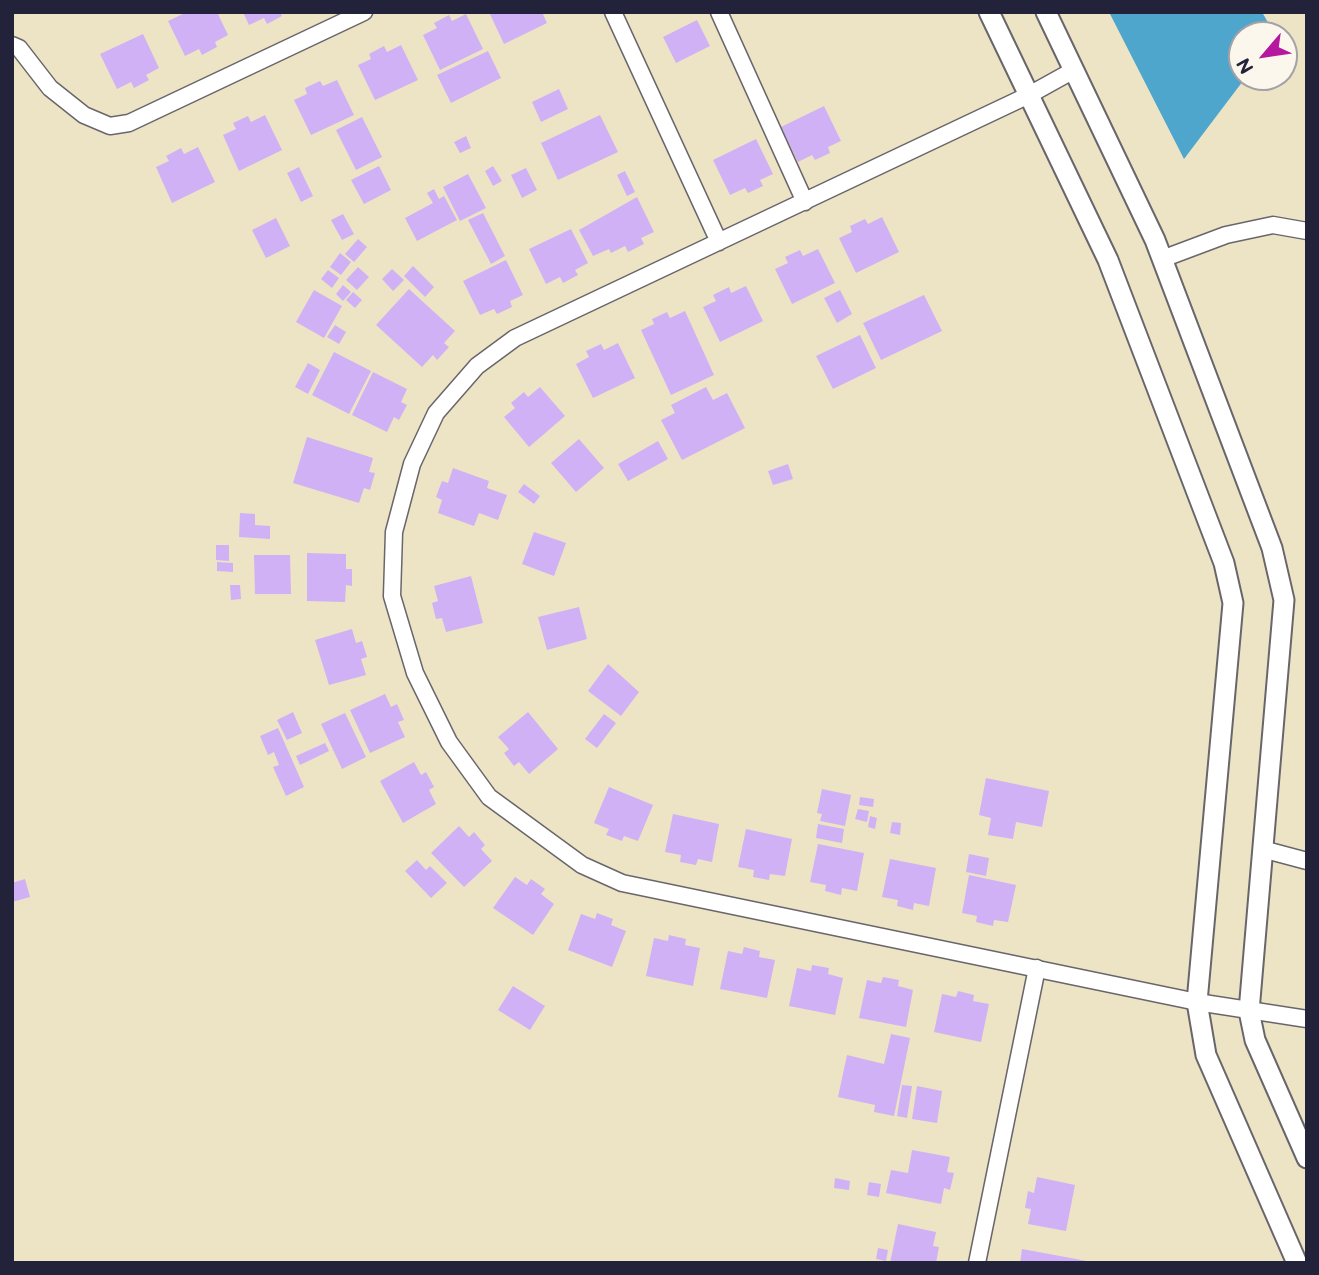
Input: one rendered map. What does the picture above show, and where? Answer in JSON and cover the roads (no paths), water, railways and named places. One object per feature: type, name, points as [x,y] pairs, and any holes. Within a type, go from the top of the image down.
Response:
[{"type":"street","points":[[12,45],[19,48],[50,88],[84,115],[110,126],[129,123],[365,12]]},
{"type":"street","points":[[613,12],[719,242]]},
{"type":"street","points":[[719,12],[805,202]]},
{"type":"street","points":[[989,12],[1108,260],[1224,563],[1233,603],[1197,1002],[1206,1055],[1297,1263]]},
{"type":"street","points":[[1046,12],[1162,259],[1272,548],[1284,600],[1249,1010],[1255,1040],[1307,1158]]},
{"type":"street","points":[[1074,70],[1029,95],[515,338],[477,366],[436,413],[412,464],[394,531],[393,596],[415,673],[449,742],[489,797],[582,865],[622,883],[1197,1002],[1307,1019]]},
{"type":"street","points":[[1162,259],[1226,235],[1273,225],[1307,230]]},
{"type":"street","points":[[1262,849],[1307,861]]},
{"type":"street","points":[[976,1263],[1037,968]]},
{"type":"water","points":[[1109,12],[1262,12],[1267,21],[1228,21],[1228,91],[1235,91],[1184,159]]}]
